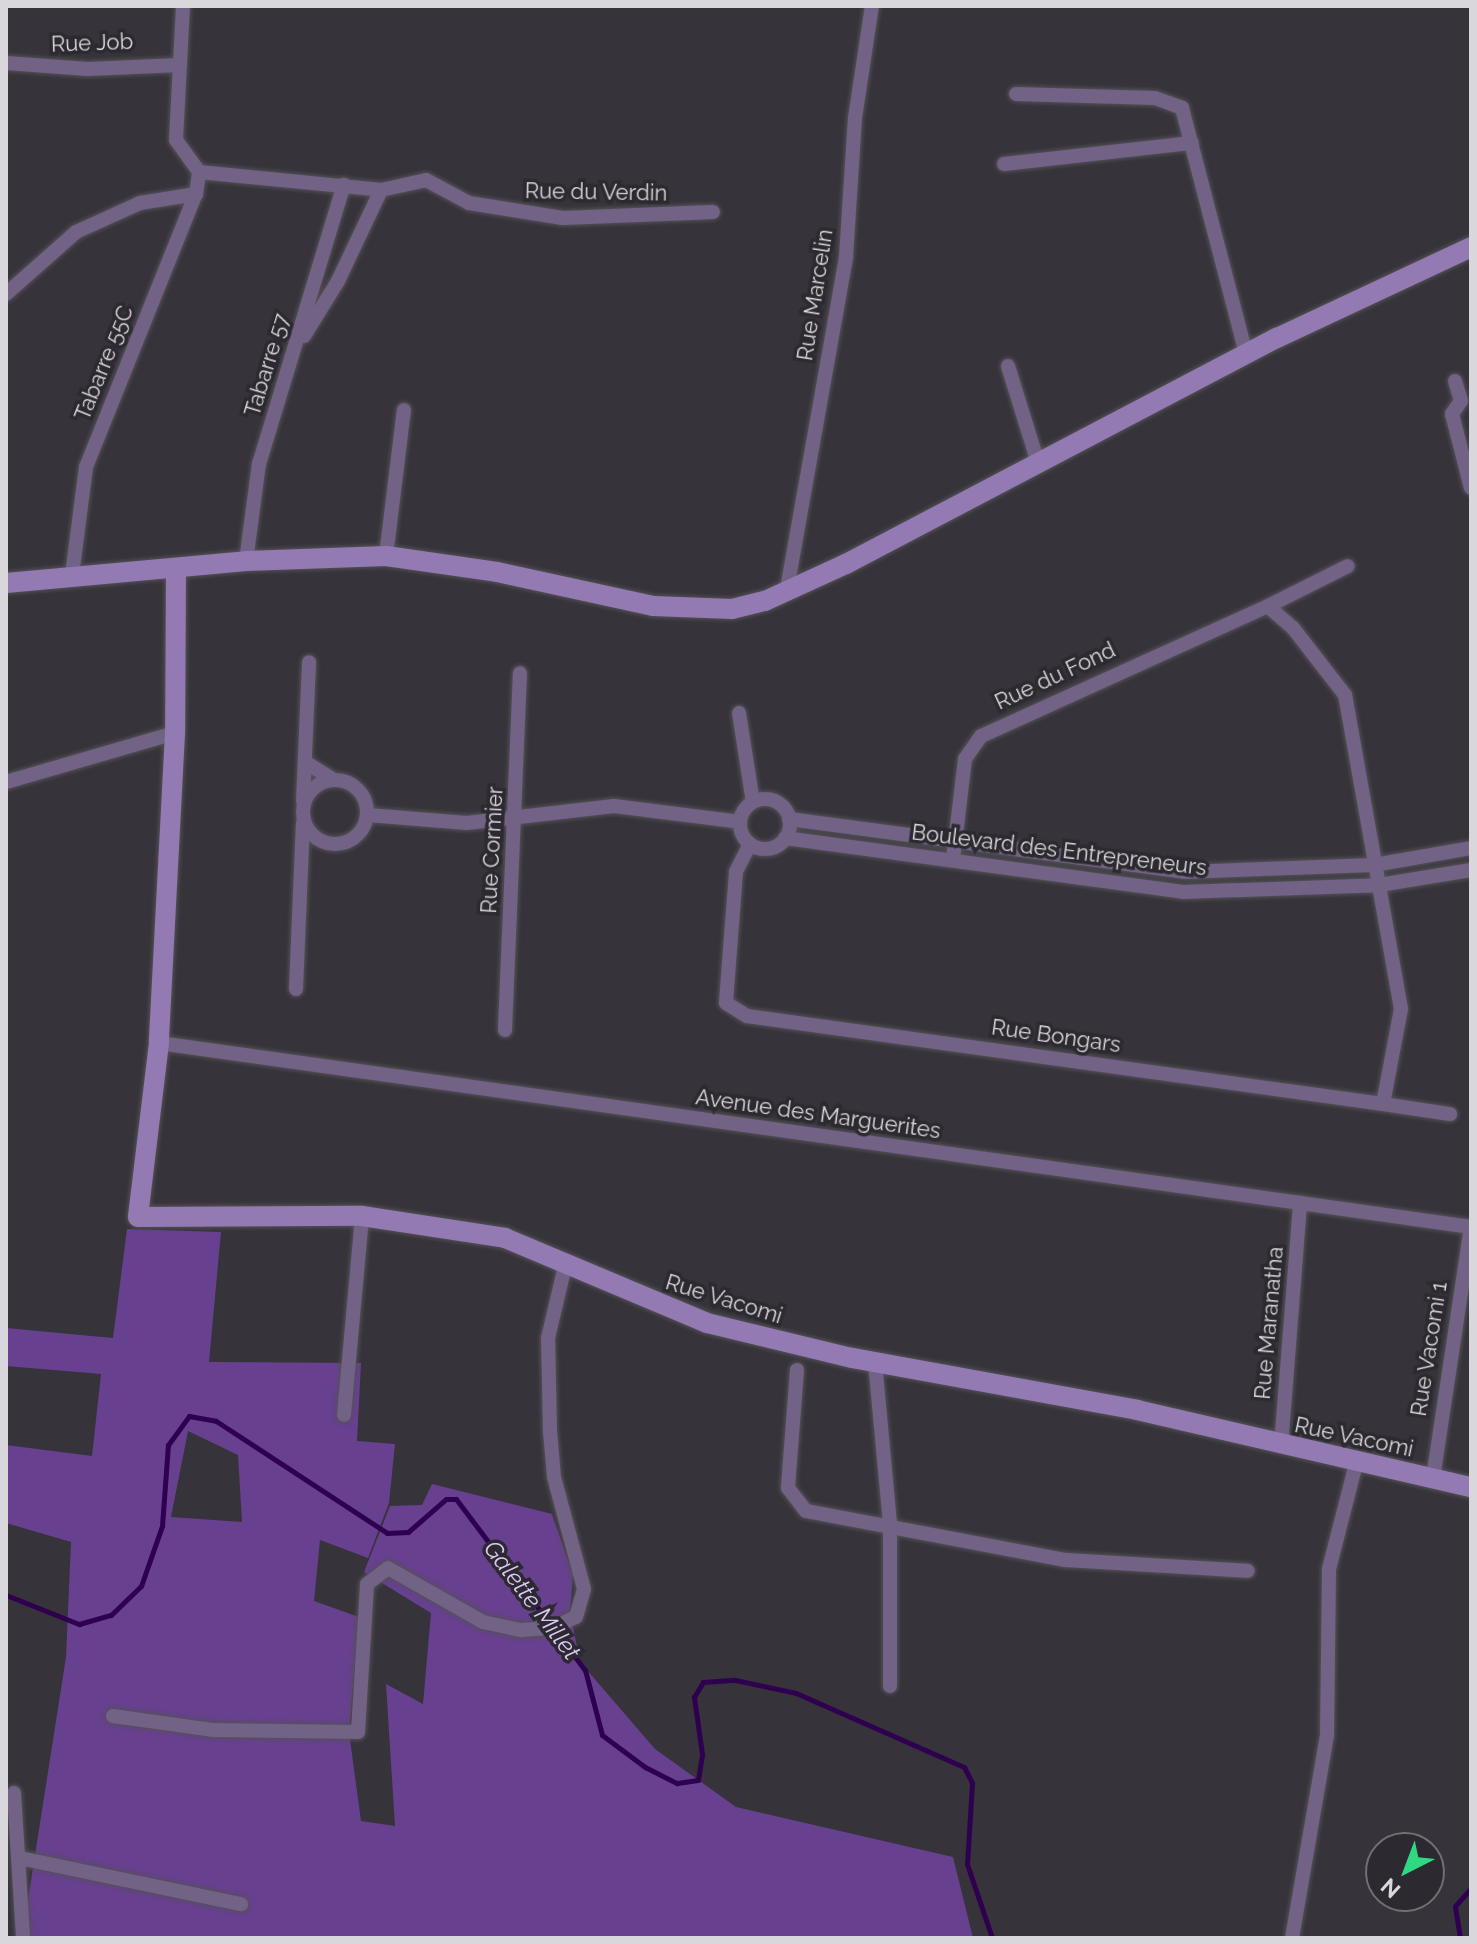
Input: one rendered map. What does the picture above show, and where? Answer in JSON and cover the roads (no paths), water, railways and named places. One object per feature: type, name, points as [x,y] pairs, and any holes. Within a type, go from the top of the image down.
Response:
[{"type":"street","points":[[183,6],[176,140],[199,172]]},
{"type":"street","name":"Rue Marcelin","points":[[787,589],[846,257],[855,118],[872,6]]},
{"type":"street","name":"Rue Job","points":[[6,63],[88,69],[180,65]]},
{"type":"street","points":[[1016,94],[1155,98],[1176,103],[1182,108],[1246,354]]},
{"type":"street","points":[[1004,164],[1192,143]]},
{"type":"street","name":"Rue du Verdin","points":[[199,172],[381,190],[426,180],[469,203],[563,218],[713,212]]},
{"type":"street","name":"Tabarre 55C","points":[[72,575],[86,467],[196,194],[199,172]]},
{"type":"street","name":"Tabarre 57","points":[[246,561],[259,464],[344,185]]},
{"type":"street","points":[[295,350],[338,281],[381,190]]},
{"type":"street","points":[[6,294],[76,232],[140,203],[196,194]]},
{"type":"street","points":[[6,583],[246,561],[386,556],[690,610],[732,609],[787,589],[1246,354],[1471,247]]},
{"type":"street","points":[[1008,366],[1038,463]]},
{"type":"street","points":[[1455,381],[1466,406],[1452,414],[1468,462],[1471,488]]},
{"type":"street","points":[[386,556],[404,410]]},
{"type":"street","name":"Rue du Fond","points":[[953,859],[965,759],[981,736],[1268,606],[1348,566]]},
{"type":"street","points":[[159,1043],[175,733],[176,568]]},
{"type":"street","points":[[1268,606],[1293,628],[1345,695],[1401,1009],[1383,1104]]},
{"type":"street","points":[[296,989],[309,662]]},
{"type":"street","name":"Rue Cormier","points":[[505,1030],[517,821],[520,673]]},
{"type":"street","points":[[739,713],[753,802],[740,822]]},
{"type":"street","points":[[6,782],[175,733]]},
{"type":"street","points":[[301,859],[330,843],[355,838],[368,815],[359,790],[334,780],[305,762]]},
{"type":"street","points":[[303,801],[334,780]]},
{"type":"street","points":[[740,822],[750,844],[770,848],[785,838],[789,819],[773,801],[753,802]]},
{"type":"street","points":[[368,815],[418,821],[517,821],[614,806],[740,822]]},
{"type":"street","name":"Boulevard des Entrepreneurs","points":[[789,819],[1184,872],[1374,865],[1471,848]]},
{"type":"street","points":[[303,823],[330,843]]},
{"type":"street","name":"Boulevard des Entrepreneurs","points":[[785,838],[1183,892],[1379,885],[1471,870]]},
{"type":"street","name":"Rue Bongars","points":[[750,844],[736,872],[726,1003],[747,1016],[1450,1114]]},
{"type":"street","name":"Avenue des Marguerites","points":[[159,1043],[1471,1227]]},
{"type":"street","name":"Rue Vacomi","points":[[159,1043],[138,1217],[362,1216],[505,1238],[565,1266],[707,1323],[875,1362],[1020,1386],[1356,1464],[1471,1487]]},
{"type":"street","name":"Rue Maranatha","points":[[1281,1446],[1300,1203]]},
{"type":"street","points":[[344,1415],[362,1216]]},
{"type":"street","name":"Rue Vacomi 1","points":[[1433,1478],[1471,1227]]},
{"type":"street","points":[[113,1716],[212,1730],[358,1732],[367,1584],[388,1568],[483,1622],[522,1630],[553,1628],[576,1617],[584,1589],[554,1477],[550,1431],[548,1338],[565,1266]]},
{"type":"street","points":[[875,1362],[890,1524],[890,1686]]},
{"type":"street","points":[[797,1370],[788,1488],[795,1502],[824,1517],[890,1524],[1065,1560],[1248,1571]]},
{"type":"street","points":[[1292,1938],[1327,1735],[1329,1569],[1356,1464]]},
{"type":"street","points":[[14,1793],[23,1938]]},
{"type":"street","points":[[20,1858],[241,1904]]},
{"type":"waterway","name":"Galette Millet","points":[[6,1595],[79,1624],[111,1615],[141,1586],[162,1526],[168,1445],[189,1416],[216,1421],[387,1533],[408,1532],[446,1499],[456,1499],[585,1670],[602,1735],[645,1767],[677,1783],[698,1780],[702,1754],[694,1697],[703,1682],[735,1680],[796,1693],[964,1767],[972,1783],[967,1864],[992,1938]]},
{"type":"waterway","name":"Galette Millet","points":[[1460,1938],[1455,1906],[1471,1888]]}]
